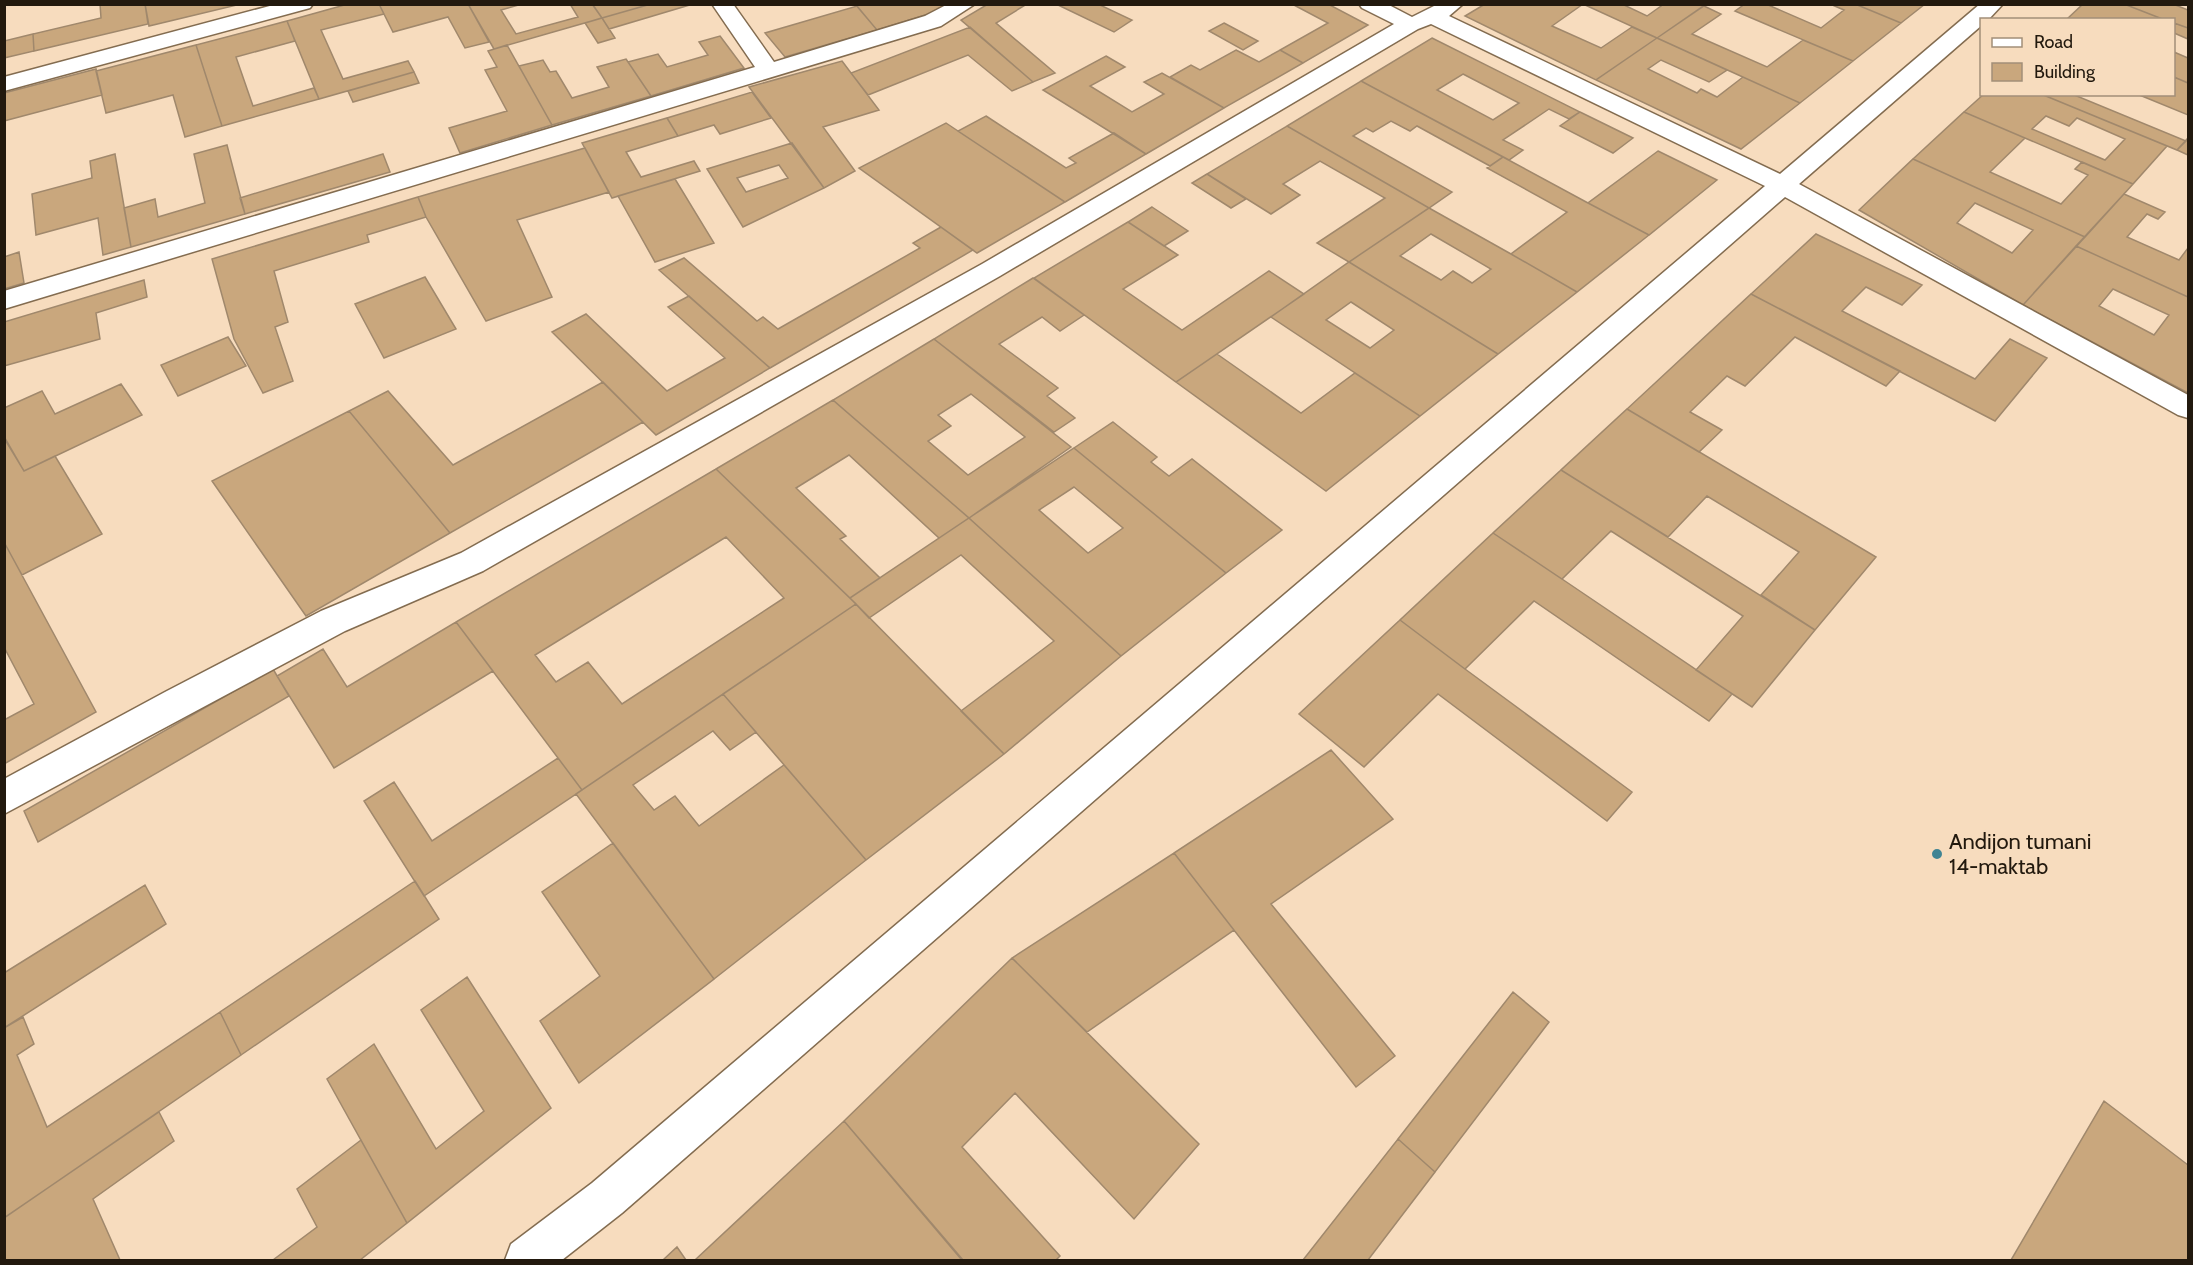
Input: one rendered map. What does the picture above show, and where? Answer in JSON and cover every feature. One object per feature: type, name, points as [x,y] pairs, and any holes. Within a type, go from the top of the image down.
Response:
[{"type":"street","points":[[4,84],[303,4]]},
{"type":"street","points":[[722,4],[769,71]]},
{"type":"street","points":[[4,300],[933,21],[965,4]]},
{"type":"street","points":[[1369,4],[1432,15],[1782,186],[2188,408]]},
{"type":"street","points":[[527,1260],[607,1198],[1993,4]]},
{"type":"street","points":[[4,798],[177,702],[333,621],[472,562],[991,270],[1432,15]]},
{"type":"building","points":[[100,4],[145,4],[148,24],[34,51],[33,34],[101,18]]},
{"type":"building","points":[[145,4],[237,4],[237,5],[149,26]]},
{"type":"building","points":[[348,4],[379,4],[384,14],[321,30],[343,79],[408,61],[414,72],[319,99],[287,21]]},
{"type":"building","points":[[379,4],[468,4],[489,42],[465,48],[448,17],[393,32]]},
{"type":"building","points":[[468,4],[522,4],[501,10],[516,34],[578,17],[570,4],[592,4],[602,18],[494,49]]},
{"type":"building","points":[[651,4],[602,18],[593,5]]},
{"type":"building","points":[[651,4],[693,4],[609,29],[602,18]]},
{"type":"building","points":[[855,4],[945,4],[948,8],[877,30]]},
{"type":"building","points":[[988,4],[1027,4],[996,23],[1055,73],[1033,82],[961,20]]},
{"type":"building","points":[[1056,4],[1098,4],[1132,20],[1114,32]]},
{"type":"building","points":[[1292,4],[1328,4],[1368,25],[1303,63],[1280,50],[1328,23]]},
{"type":"building","points":[[1485,4],[1583,4],[1552,26],[1601,48],[1632,27],[1657,38],[1596,80],[1465,16]]},
{"type":"building","points":[[1583,4],[1622,4],[1647,16],[1664,4],[1706,4],[1657,38]]},
{"type":"building","points":[[1745,4],[1766,4],[1821,28],[1844,10],[1830,4],[1855,4],[1901,23],[1853,61],[1735,11]]},
{"type":"building","points":[[1855,4],[1925,4],[1901,23]]},
{"type":"building","points":[[2083,4],[2124,4],[2160,18],[2068,18]]},
{"type":"building","points":[[2124,4],[2173,4],[2188,10],[2188,28],[2175,23],[2175,18],[2160,18]]},
{"type":"building","points":[[857,6],[877,30],[785,57],[765,33]]},
{"type":"building","points":[[1704,6],[1721,14],[1692,34],[1767,67],[1803,40],[1853,61],[1800,103],[1657,38]]},
{"type":"building","points":[[602,18],[615,38],[598,43],[585,23]]},
{"type":"building","points":[[287,21],[295,41],[236,57],[253,106],[314,88],[319,99],[222,126],[196,45]]},
{"type":"building","points":[[1224,23],[1258,41],[1243,50],[1209,31]]},
{"type":"building","points":[[2175,23],[2188,28],[2188,39],[2175,33]]},
{"type":"building","points":[[970,27],[1033,82],[1012,91],[968,55],[868,95],[851,73]]},
{"type":"building","points":[[33,34],[34,51],[4,58],[4,41]]},
{"type":"building","points":[[720,36],[744,68],[651,96],[628,62],[658,54],[667,67],[708,55],[699,42]]},
{"type":"building","points":[[1432,38],[1580,112],[1569,119],[1549,109],[1503,140],[1523,150],[1509,160],[1361,81]],"holes":[[[1463,74],[1519,103],[1493,120],[1437,90]]]},
{"type":"building","points":[[1657,38],[1727,70],[1709,82],[1661,60],[1648,69],[1697,93],[1701,89],[1717,97],[1743,77],[1800,103],[1741,149],[1596,80]]},
{"type":"building","points":[[196,45],[222,126],[185,137],[173,95],[106,113],[96,71]]},
{"type":"building","points":[[507,45],[552,125],[460,153],[449,128],[507,111],[485,70],[497,67],[488,51]]},
{"type":"building","points":[[1236,50],[1259,62],[1280,50],[1303,63],[1224,108],[1170,77],[1191,65],[1200,70]]},
{"type":"building","points":[[2175,52],[2188,58],[2188,83],[2175,77]]},
{"type":"building","points":[[1106,56],[1125,67],[1090,86],[1132,112],[1164,94],[1144,82],[1162,73],[1224,108],[1146,154],[1043,90]]},
{"type":"building","points":[[626,59],[651,96],[552,125],[519,66],[543,60],[550,72],[556,71],[572,98],[609,87],[597,67]]},
{"type":"building","points":[[842,61],[879,110],[823,127],[855,171],[824,188],[749,87]]},
{"type":"building","points":[[96,69],[102,95],[4,121],[4,93]]},
{"type":"building","points":[[414,72],[419,83],[353,102],[348,91]]},
{"type":"building","points":[[2175,77],[2188,83],[2188,115],[2142,96],[2175,96]]},
{"type":"building","points":[[1361,81],[1503,157],[1490,166],[1417,126],[1410,131],[1391,121],[1373,132],[1366,128],[1353,136],[1452,192],[1429,208],[1287,126]]},
{"type":"building","points":[[752,92],[771,118],[720,134],[714,125],[678,136],[667,118]]},
{"type":"building","points":[[1982,96],[2046,96],[2167,146],[2133,184],[1964,112]],"holes":[[[2046,116],[2069,126],[2077,118],[2125,139],[2105,160],[2032,129]]]},
{"type":"building","points":[[2046,96],[2077,96],[2186,141],[2177,150]]},
{"type":"building","points":[[1580,112],[1633,138],[1613,153],[1560,126]]},
{"type":"building","points":[[1964,112],[2025,138],[1990,172],[2061,204],[2088,175],[2075,169],[2082,162],[2133,184],[2085,237],[1913,159]]},
{"type":"building","points":[[986,116],[1066,168],[1076,163],[1069,158],[1114,133],[1146,154],[1065,202],[958,131]]},
{"type":"building","points":[[667,118],[678,136],[626,152],[641,177],[694,161],[700,171],[612,198],[582,143]]},
{"type":"building","points":[[946,123],[1065,202],[977,253],[859,168]]},
{"type":"building","points":[[1287,126],[1429,208],[1349,262],[1317,243],[1385,198],[1320,161],[1283,184],[1300,195],[1271,214],[1207,174]]},
{"type":"building","points":[[2188,138],[2188,155],[2177,150]]},
{"type":"building","points":[[792,143],[824,188],[743,227],[707,169]],"holes":[[[779,165],[788,178],[746,192],[737,178]]]},
{"type":"building","points":[[227,145],[245,214],[131,247],[124,208],[155,199],[158,217],[205,203],[194,154]]},
{"type":"building","points":[[585,148],[609,192],[517,220],[552,297],[486,321],[426,217],[418,197]]},
{"type":"building","points":[[1658,151],[1717,180],[1649,235],[1588,203]]},
{"type":"building","points":[[115,154],[131,247],[103,255],[98,218],[36,235],[32,194],[92,178],[90,161]]},
{"type":"building","points":[[383,154],[390,172],[245,214],[240,198]]},
{"type":"building","points":[[1503,157],[1649,235],[1577,292],[1511,254],[1567,212],[1487,168]]},
{"type":"building","points":[[1913,159],[2085,237],[2023,305],[1859,210]],"holes":[[[1975,203],[2033,230],[2012,253],[1957,223]]]},
{"type":"building","points":[[1207,174],[1246,199],[1231,208],[1192,183]]},
{"type":"building","points":[[675,179],[714,243],[655,262],[618,196]]},
{"type":"building","points":[[2124,194],[2165,212],[2158,219],[2147,214],[2127,237],[2179,260],[2188,248],[2188,297],[2076,246]]},
{"type":"building","points":[[418,197],[426,217],[367,235],[369,242],[274,271],[288,322],[275,327],[293,381],[263,393],[234,339],[212,259]]},
{"type":"building","points":[[1152,207],[1188,231],[1164,246],[1128,222]]},
{"type":"building","points":[[1429,208],[1577,292],[1498,354],[1349,262]],"holes":[[[1431,234],[1491,269],[1472,283],[1453,271],[1441,280],[1400,256]]]},
{"type":"building","points":[[1128,222],[1178,255],[1123,289],[1182,330],[1269,271],[1304,294],[1176,382],[1034,278]]},
{"type":"building","points":[[941,227],[973,250],[770,368],[659,270],[684,258],[757,321],[763,317],[778,329],[920,248],[913,243]]},
{"type":"building","points":[[1816,234],[1922,285],[1902,305],[1866,287],[1842,311],[1975,379],[2010,339],[2047,358],[1995,421],[1751,294]]},
{"type":"building","points":[[2076,246],[2188,297],[2188,393],[2023,305]],"holes":[[[2113,289],[2169,315],[2154,335],[2099,306]]]},
{"type":"building","points":[[19,252],[24,283],[4,289],[4,257]]},
{"type":"building","points":[[1349,262],[1498,354],[1420,416],[1271,317]],"holes":[[[1351,302],[1394,330],[1370,348],[1326,320]]]},
{"type":"building","points":[[425,277],[456,329],[384,358],[355,304]]},
{"type":"building","points":[[1033,278],[1084,315],[1060,331],[1042,317],[999,344],[1058,388],[1047,396],[1075,418],[1054,432],[934,339]]},
{"type":"building","points":[[144,280],[147,297],[96,313],[100,339],[4,366],[4,322]]},
{"type":"building","points":[[1751,294],[1900,371],[1886,386],[1795,337],[1745,386],[1727,376],[1690,412],[1722,430],[1699,452],[1627,409]]},
{"type":"building","points":[[689,296],[770,368],[656,435],[552,332],[586,314],[667,391],[725,358],[668,307]]},
{"type":"building","points":[[228,337],[246,366],[178,396],[161,365]]},
{"type":"building","points":[[934,339],[1071,447],[969,518],[833,400]],"holes":[[[971,394],[1025,437],[968,475],[928,441],[951,426],[938,415]]]},
{"type":"building","points":[[1217,354],[1301,413],[1355,373],[1420,416],[1326,491],[1176,382]]},
{"type":"building","points":[[603,382],[643,422],[450,533],[349,411],[388,391],[453,465]]},
{"type":"building","points":[[121,384],[142,415],[24,471],[4,438],[4,408],[42,391],[55,414]]},
{"type":"building","points":[[833,400],[969,518],[939,538],[849,455],[796,488],[846,536],[840,539],[880,578],[850,598],[716,469]]},
{"type":"building","points":[[1627,409],[1876,557],[1815,630],[1761,595],[1799,552],[1707,496],[1668,537],[1561,470]]},
{"type":"building","points":[[349,411],[450,533],[306,616],[212,481]]},
{"type":"building","points":[[1113,422],[1157,457],[1151,462],[1169,476],[1192,459],[1282,530],[1226,573],[1074,448]]},
{"type":"building","points":[[5,438],[24,471],[55,456],[102,534],[22,575],[4,542]]},
{"type":"building","points":[[1074,448],[1226,573],[1121,656],[969,518]],"holes":[[[1074,487],[1123,528],[1088,553],[1039,510]]]},
{"type":"building","points":[[716,469],[856,604],[582,790],[456,622]],"holes":[[[726,537],[784,598],[622,704],[588,662],[556,682],[535,655]]]},
{"type":"building","points":[[1561,470],[1815,630],[1752,707],[1696,670],[1743,616],[1611,531],[1562,579],[1493,533]]},
{"type":"building","points":[[969,518],[1121,656],[1004,754],[961,711],[1054,641],[961,555],[869,618],[850,598]]},
{"type":"building","points":[[1493,533],[1732,694],[1709,721],[1534,601],[1465,669],[1400,620]]},
{"type":"building","points":[[4,542],[96,712],[4,764],[4,720],[34,704],[4,647]]},
{"type":"building","points":[[856,604],[1004,754],[866,860],[723,694]]},
{"type":"building","points":[[1400,620],[1632,792],[1607,821],[1438,694],[1364,767],[1299,714]]},
{"type":"building","points":[[456,622],[493,671],[334,768],[277,676],[323,649],[347,687]]},
{"type":"building","points":[[273,669],[289,696],[38,842],[24,811]]},
{"type":"building","points":[[723,694],[756,732],[730,750],[713,731],[633,785],[654,810],[675,796],[699,826],[784,765],[866,860],[714,979],[576,794]]},
{"type":"building","points":[[1331,750],[1393,819],[1271,904],[1395,1056],[1356,1087],[1174,853]]},
{"type":"building","points":[[558,758],[582,790],[424,896],[364,801],[394,782],[432,841]]},
{"type":"building","points":[[613,843],[714,979],[579,1083],[540,1021],[600,976],[542,892]]},
{"type":"building","points":[[1174,853],[1234,930],[1087,1032],[1012,958]]},
{"type":"building","points":[[415,881],[439,919],[241,1055],[220,1012]]},
{"type":"building","points":[[145,885],[166,924],[4,1028],[4,973]]},
{"type":"building","points":[[1012,958],[1199,1144],[1134,1219],[1015,1093],[962,1147],[1060,1256],[1056,1260],[963,1260],[844,1121]]},
{"type":"building","points":[[467,977],[551,1108],[407,1223],[327,1079],[374,1044],[436,1149],[484,1111],[421,1010]]},
{"type":"building","points":[[1513,992],[1549,1022],[1435,1172],[1398,1139]]},
{"type":"building","points":[[220,1012],[241,1055],[4,1218],[4,1028],[23,1017],[34,1044],[17,1055],[47,1127]]},
{"type":"building","points":[[2104,1101],[2188,1165],[2188,1260],[2011,1260]]},
{"type":"building","points":[[159,1112],[174,1141],[93,1199],[120,1260],[4,1260],[4,1218]]},
{"type":"building","points":[[844,1121],[961,1259],[695,1260]]},
{"type":"building","points":[[1398,1139],[1435,1172],[1368,1260],[1303,1260]]},
{"type":"building","points":[[361,1140],[407,1223],[360,1260],[273,1260],[317,1227],[297,1189]]},
{"type":"building","points":[[677,1247],[686,1260],[663,1260]]},
{"type":"place","name":"Andijon tumani 14-maktab","points":[[1937,854]]}]
